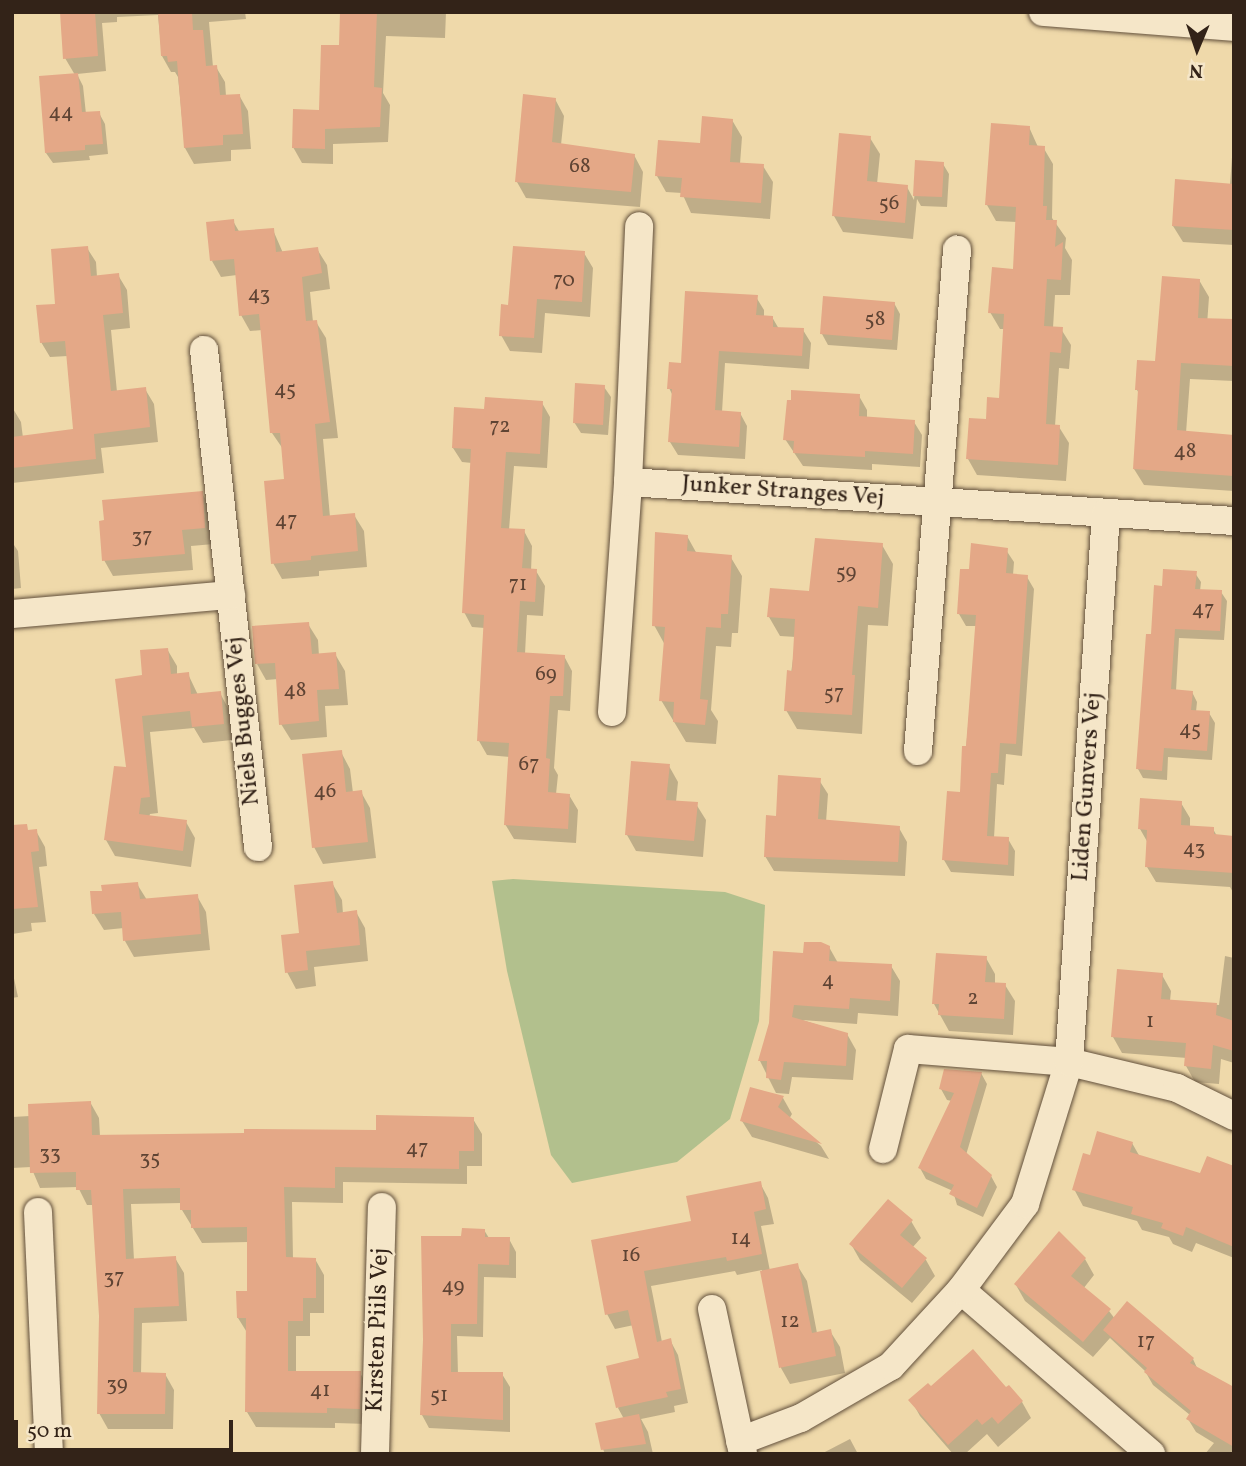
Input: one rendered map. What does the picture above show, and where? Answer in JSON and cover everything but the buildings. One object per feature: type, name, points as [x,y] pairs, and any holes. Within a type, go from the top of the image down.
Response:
[{"type":"street","points":[[1057,13],[1234,27]]},
{"type":"street","points":[[612,712],[628,482],[639,226]]},
{"type":"street","points":[[918,751],[957,250]]},
{"type":"street","name":"Niels Bugges Vej","points":[[204,350],[258,847]]},
{"type":"street","name":"Junker Stranges Vej","points":[[628,482],[1234,521]]},
{"type":"street","name":"Liden Gunvers Vej","points":[[712,1308],[741,1447],[802,1418],[891,1366],[961,1290],[1025,1204],[1069,1062],[1106,513]]},
{"type":"street","points":[[12,614],[231,595]]},
{"type":"street","points":[[883,1149],[908,1049],[1069,1062],[1177,1088],[1234,1116]]},
{"type":"street","name":"Kirsten Piils Vej","points":[[375,1454],[382,1207]]},
{"type":"street","points":[[38,1212],[50,1454]]},
{"type":"street","points":[[961,1290],[1151,1454]]},
{"type":"green space","points":[[513,879],[725,892],[765,905],[759,1021],[730,1119],[677,1162],[572,1183],[551,1155],[507,971],[492,881]]}]
